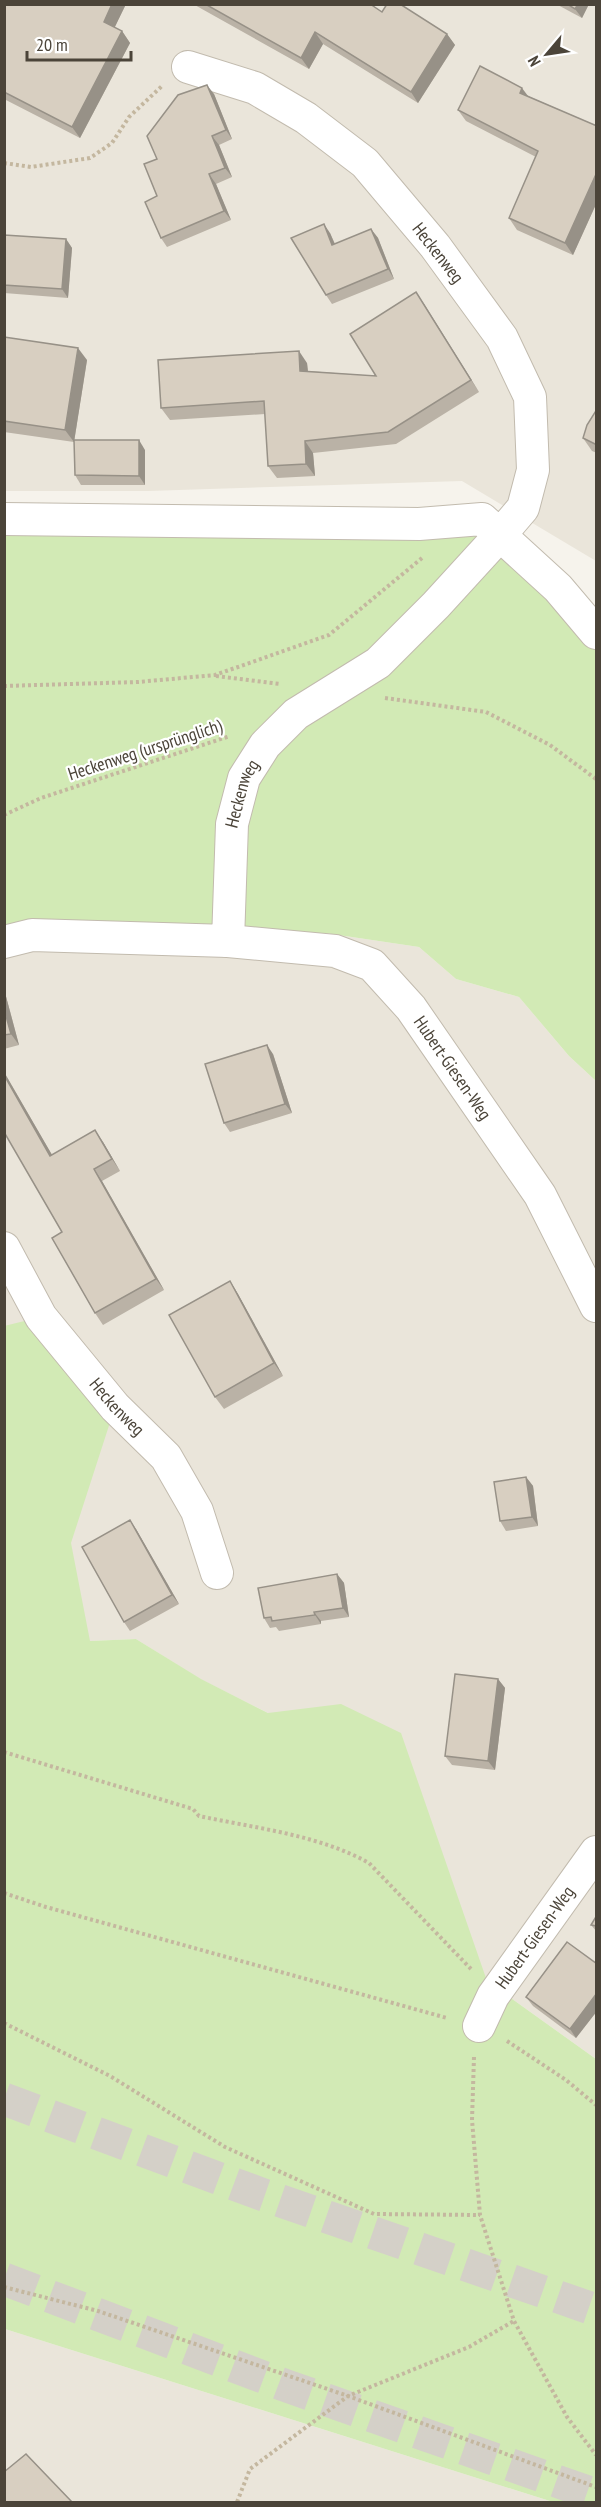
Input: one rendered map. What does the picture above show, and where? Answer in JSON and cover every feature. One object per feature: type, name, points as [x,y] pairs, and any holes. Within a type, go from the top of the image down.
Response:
[{"type":"street","name":"Heckenweg","points":[[188,67],[255,88],[306,118],[365,163],[435,246],[502,338],[530,397],[533,470],[523,508],[436,606],[378,663],[296,714],[265,745],[244,778],[232,824],[228,941]]},
{"type":"street","points":[[4,519],[407,524],[482,519],[558,588],[597,633]]},
{"type":"street","points":[[4,942],[32,935],[228,941]]},
{"type":"street","name":"Hubert-Giesen-Weg","points":[[228,941],[335,951],[372,965],[411,1008],[540,1194],[597,1305]]},
{"type":"street","name":"Heckenweg","points":[[4,1248],[41,1317],[115,1407],[166,1457],[197,1511],[217,1573]]},
{"type":"street","name":"Hubert-Giesen-Weg","points":[[479,2026],[493,1996],[597,1852]]},
{"type":"path","points":[[4,163],[32,167],[90,158],[112,143],[129,117],[157,89],[188,67]]},
{"type":"path","points":[[215,675],[329,634],[447,538],[455,521]]},
{"type":"path","points":[[4,686],[138,682],[215,675],[486,712],[550,745],[597,779]]},
{"type":"path","name":"Heckenweg (ursprünglich)","points":[[4,815],[41,798],[241,733]]},
{"type":"path","points":[[4,1752],[193,1809],[199,1816],[318,1843],[350,1853],[369,1863],[468,1966],[493,1996]]},
{"type":"path","points":[[4,1893],[46,1907],[479,2026],[498,2035],[566,2080],[597,2105]]},
{"type":"path","points":[[4,2023],[110,2076],[225,2147],[374,2214],[480,2216]]},
{"type":"path","points":[[479,2026],[475,2043],[471,2120],[480,2216],[514,2321],[567,2417],[597,2455]]},
{"type":"path","points":[[4,2287],[98,2311],[348,2396],[597,2487]]},
{"type":"path","points":[[237,2502],[250,2469],[348,2396],[469,2347],[514,2321]]},
{"type":"shaded area","points":[[5,5],[596,5],[596,561],[462,481],[148,491],[5,491]]},
{"type":"shaded area","points":[[325,933],[419,947],[456,979],[519,997],[569,1056],[596,1081],[596,2059],[487,1981],[268,1713],[200,1679],[136,1639],[90,1641],[5,1632],[4,945],[298,942]]},
{"type":"shaded area","points":[[5,2329],[553,2502],[5,2502]]},
{"type":"green space","points":[[4,519],[482,519],[596,633],[596,1081],[569,1056],[519,997],[456,979],[419,947],[325,933],[298,942],[5,945]]},
{"type":"green space","points":[[41,1317],[115,1407],[71,1543],[90,1641],[136,1639],[201,1679],[268,1713],[341,1704],[401,1733],[487,1981],[596,2059],[596,2502],[553,2502],[5,2329],[4,1326]]},
{"type":"building","points":[[4,4],[112,4],[104,22],[122,31],[72,127],[4,92]]},
{"type":"building","points":[[205,4],[370,4],[382,12],[387,4],[400,4],[447,34],[411,92],[315,32],[301,58]]},
{"type":"building","points":[[567,4],[578,4],[575,9]]},
{"type":"building","points":[[480,66],[522,88],[520,93],[597,126],[597,172],[565,243],[509,218],[538,151],[458,110]]},
{"type":"building","points":[[207,85],[226,130],[212,136],[225,168],[209,174],[224,211],[161,238],[145,202],[157,196],[144,164],[157,159],[147,136],[178,95]]},
{"type":"building","points":[[324,224],[332,245],[371,229],[388,269],[326,295],[291,238]]},
{"type":"building","points":[[4,235],[66,239],[62,289],[4,285]]},
{"type":"building","points":[[416,292],[471,380],[388,432],[305,441],[306,464],[268,466],[264,401],[161,408],[158,360],[299,351],[300,371],[376,376],[350,334]]},
{"type":"building","points":[[4,337],[78,348],[65,430],[4,421]]},
{"type":"building","points":[[597,409],[597,445],[583,438],[587,425]]},
{"type":"building","points":[[74,440],[139,440],[139,476],[75,475]]},
{"type":"building","points":[[4,1009],[11,1034],[4,1035]]},
{"type":"building","points":[[267,1045],[285,1104],[224,1123],[205,1064]]},
{"type":"building","points":[[4,1075],[50,1156],[95,1130],[112,1159],[94,1169],[156,1279],[95,1313],[52,1238],[62,1232],[4,1132]]},
{"type":"building","points":[[230,1281],[274,1363],[215,1397],[169,1315]]},
{"type":"building","points":[[526,1477],[532,1517],[500,1521],[494,1482]]},
{"type":"building","points":[[130,1520],[172,1595],[124,1622],[82,1547]]},
{"type":"building","points":[[337,1574],[343,1608],[314,1612],[315,1615],[272,1621],[271,1617],[264,1618],[258,1588]]},
{"type":"building","points":[[455,1674],[498,1679],[488,1761],[445,1756]]},
{"type":"building","points":[[597,1915],[597,1926],[591,1925]]},
{"type":"building","points":[[567,1942],[597,1964],[597,1993],[570,2029],[526,1997]]},
{"type":"building","points":[[26,2454],[72,2502],[4,2502],[4,2472]]},
{"type":"tunnel","points":[[4,2099],[261,2194],[596,2310]]},
{"type":"tunnel","points":[[4,2279],[284,2385],[596,2495]]}]
